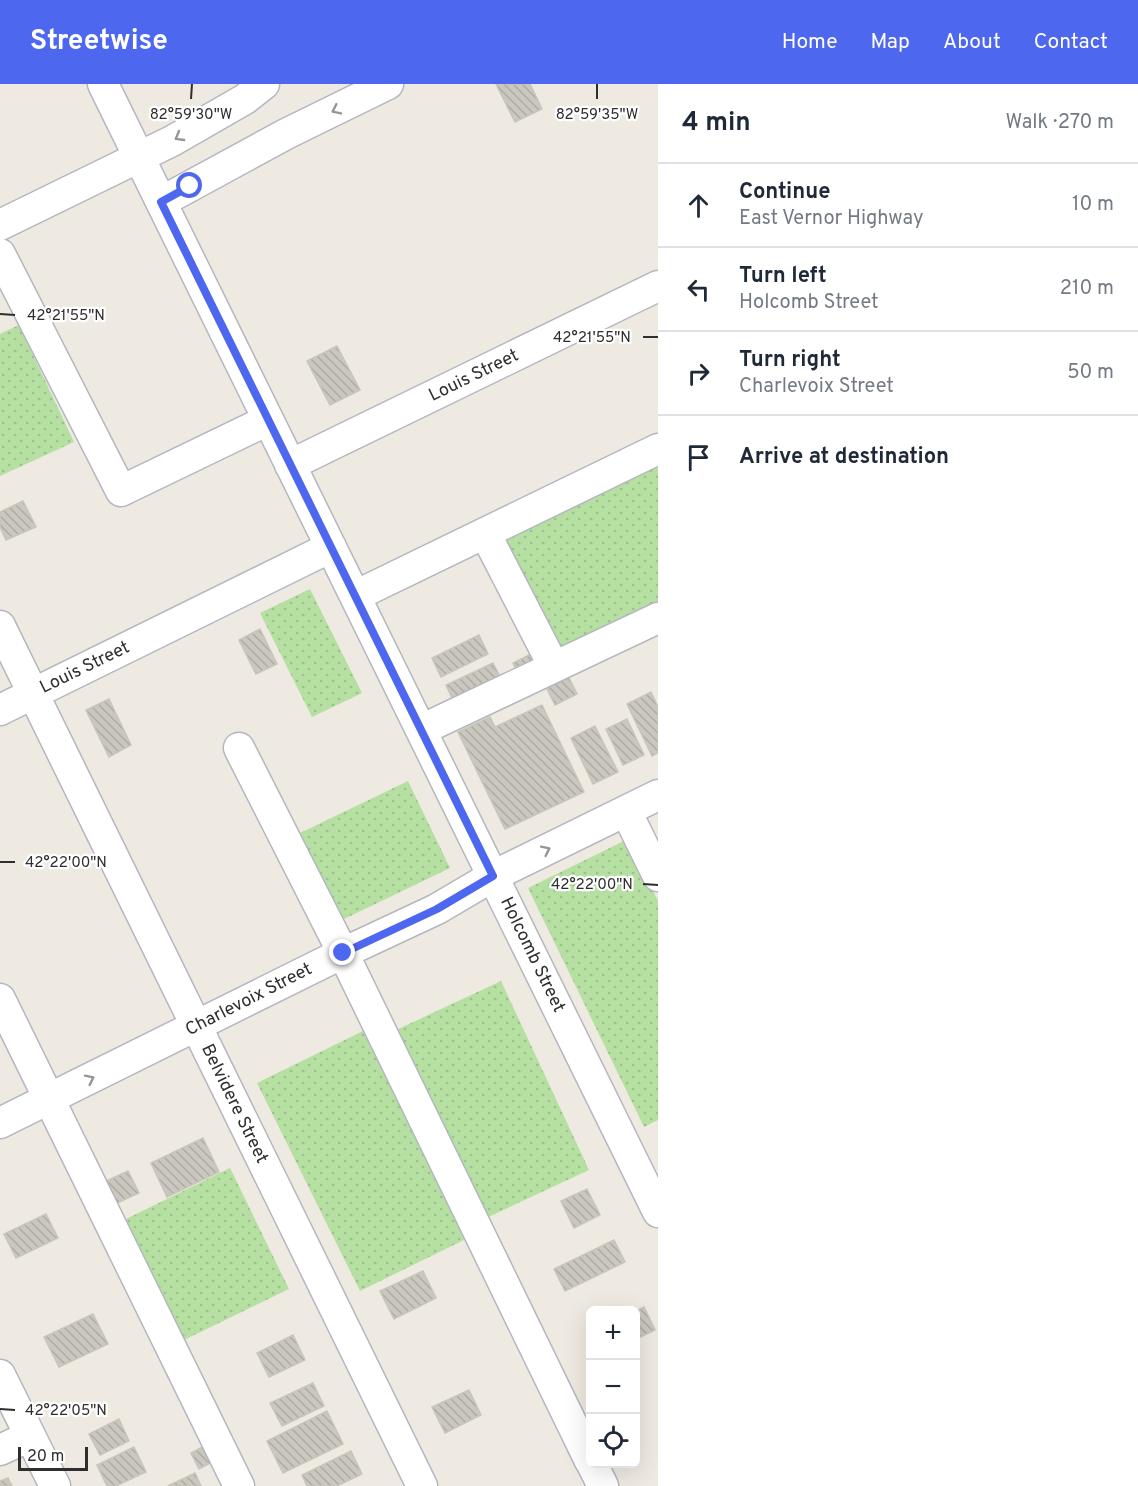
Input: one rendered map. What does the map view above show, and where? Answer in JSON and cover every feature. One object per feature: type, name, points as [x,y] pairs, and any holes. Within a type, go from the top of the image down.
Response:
[{"type":"street","name":"Holcomb Street","points":[[104,84],[658,1212]]},
{"type":"street","points":[[0,225],[172,141],[245,99],[264,84]]},
{"type":"street","points":[[161,202],[388,84]]},
{"type":"street","points":[[0,254],[121,491],[268,420]]},
{"type":"street","name":"Louis Street","points":[[290,465],[658,286]]},
{"type":"street","points":[[355,596],[658,449]]},
{"type":"street","points":[[485,533],[554,667]]},
{"type":"street","name":"Louis Street","points":[[0,710],[331,548]]},
{"type":"street","points":[[421,730],[658,618]]},
{"type":"street","name":"Belvidere Street","points":[[0,626],[422,1486]]},
{"type":"street","points":[[239,748],[343,953],[586,1452]]},
{"type":"street","name":"Charlevoix Street","points":[[0,1123],[343,953],[437,909],[493,876],[658,795]]},
{"type":"street","points":[[626,811],[658,876]]},
{"type":"street","points":[[0,999],[239,1486]]},
{"type":"street","points":[[0,1375],[56,1486]]},
{"type":"street","points":[[0,1450],[30,1436]]},
{"type":"street","points":[[594,1468],[603,1486]]},
{"type":"green space","points":[[19,325],[74,442],[0,476],[0,334]]},
{"type":"green space","points":[[658,457],[658,610],[555,660],[494,536]]},
{"type":"green space","points":[[310,589],[362,693],[312,717],[260,613]]},
{"type":"green space","points":[[408,781],[450,868],[340,921],[298,834]]},
{"type":"green space","points":[[628,839],[658,901],[658,1120],[644,1127],[528,888]]},
{"type":"green space","points":[[501,981],[589,1170],[482,1220],[394,1031]]},
{"type":"green space","points":[[363,1031],[466,1239],[360,1291],[257,1083]]},
{"type":"green space","points":[[230,1168],[289,1289],[180,1342],[122,1221]]},
{"type":"building","points":[[496,84],[530,84],[542,109],[515,122]]},
{"type":"building","points":[[337,346],[360,390],[330,405],[307,361]]},
{"type":"building","points":[[23,501],[36,527],[6,540],[0,527],[0,512]]},
{"type":"building","points":[[260,629],[277,664],[256,674],[239,640]]},
{"type":"building","points":[[479,635],[488,654],[441,677],[432,658]]},
{"type":"building","points":[[533,653],[539,666],[519,676],[513,663]]},
{"type":"building","points":[[493,663],[505,686],[457,709],[446,685]]},
{"type":"building","points":[[566,672],[577,694],[555,705],[544,683]]},
{"type":"building","points":[[651,692],[658,707],[658,753],[652,756],[627,704]]},
{"type":"building","points":[[109,699],[131,745],[109,757],[86,710]]},
{"type":"building","points":[[542,705],[584,792],[505,829],[458,732],[490,717],[495,727]]},
{"type":"building","points":[[627,719],[644,755],[623,765],[606,729]]},
{"type":"building","points":[[595,726],[618,772],[593,784],[571,738]]},
{"type":"building","points":[[203,1138],[219,1172],[167,1197],[151,1163]]},
{"type":"building","points":[[128,1171],[139,1193],[113,1205],[102,1183]]},
{"type":"building","points":[[587,1189],[600,1215],[574,1228],[561,1201]]},
{"type":"building","points":[[46,1214],[58,1238],[16,1258],[4,1234]]},
{"type":"building","points":[[614,1240],[625,1262],[565,1291],[554,1269]]},
{"type":"building","points":[[423,1271],[436,1298],[394,1319],[380,1291]]},
{"type":"building","points":[[644,1307],[655,1330],[640,1337],[640,1309]]},
{"type":"building","points":[[93,1314],[108,1344],[59,1367],[44,1337]]},
{"type":"building","points":[[293,1335],[305,1360],[269,1377],[257,1353]]},
{"type":"building","points":[[313,1383],[324,1406],[282,1426],[270,1403]]},
{"type":"building","points":[[469,1390],[481,1415],[445,1433],[432,1407]]},
{"type":"building","points":[[327,1411],[343,1444],[283,1473],[267,1441]]},
{"type":"building","points":[[119,1419],[129,1441],[100,1455],[89,1434]]},
{"type":"building","points":[[208,1444],[216,1460],[199,1469],[191,1453]]},
{"type":"building","points":[[134,1447],[146,1472],[116,1486],[107,1486],[97,1465]]},
{"type":"building","points":[[351,1451],[362,1474],[337,1486],[307,1486],[302,1475]]},
{"type":"building","points":[[195,1473],[201,1486],[168,1486]]},
{"type":"building","points":[[8,1478],[12,1486],[0,1486],[0,1481]]},
{"type":"route","points":[[190,186],[161,202],[493,876],[437,909],[343,953]]}]
